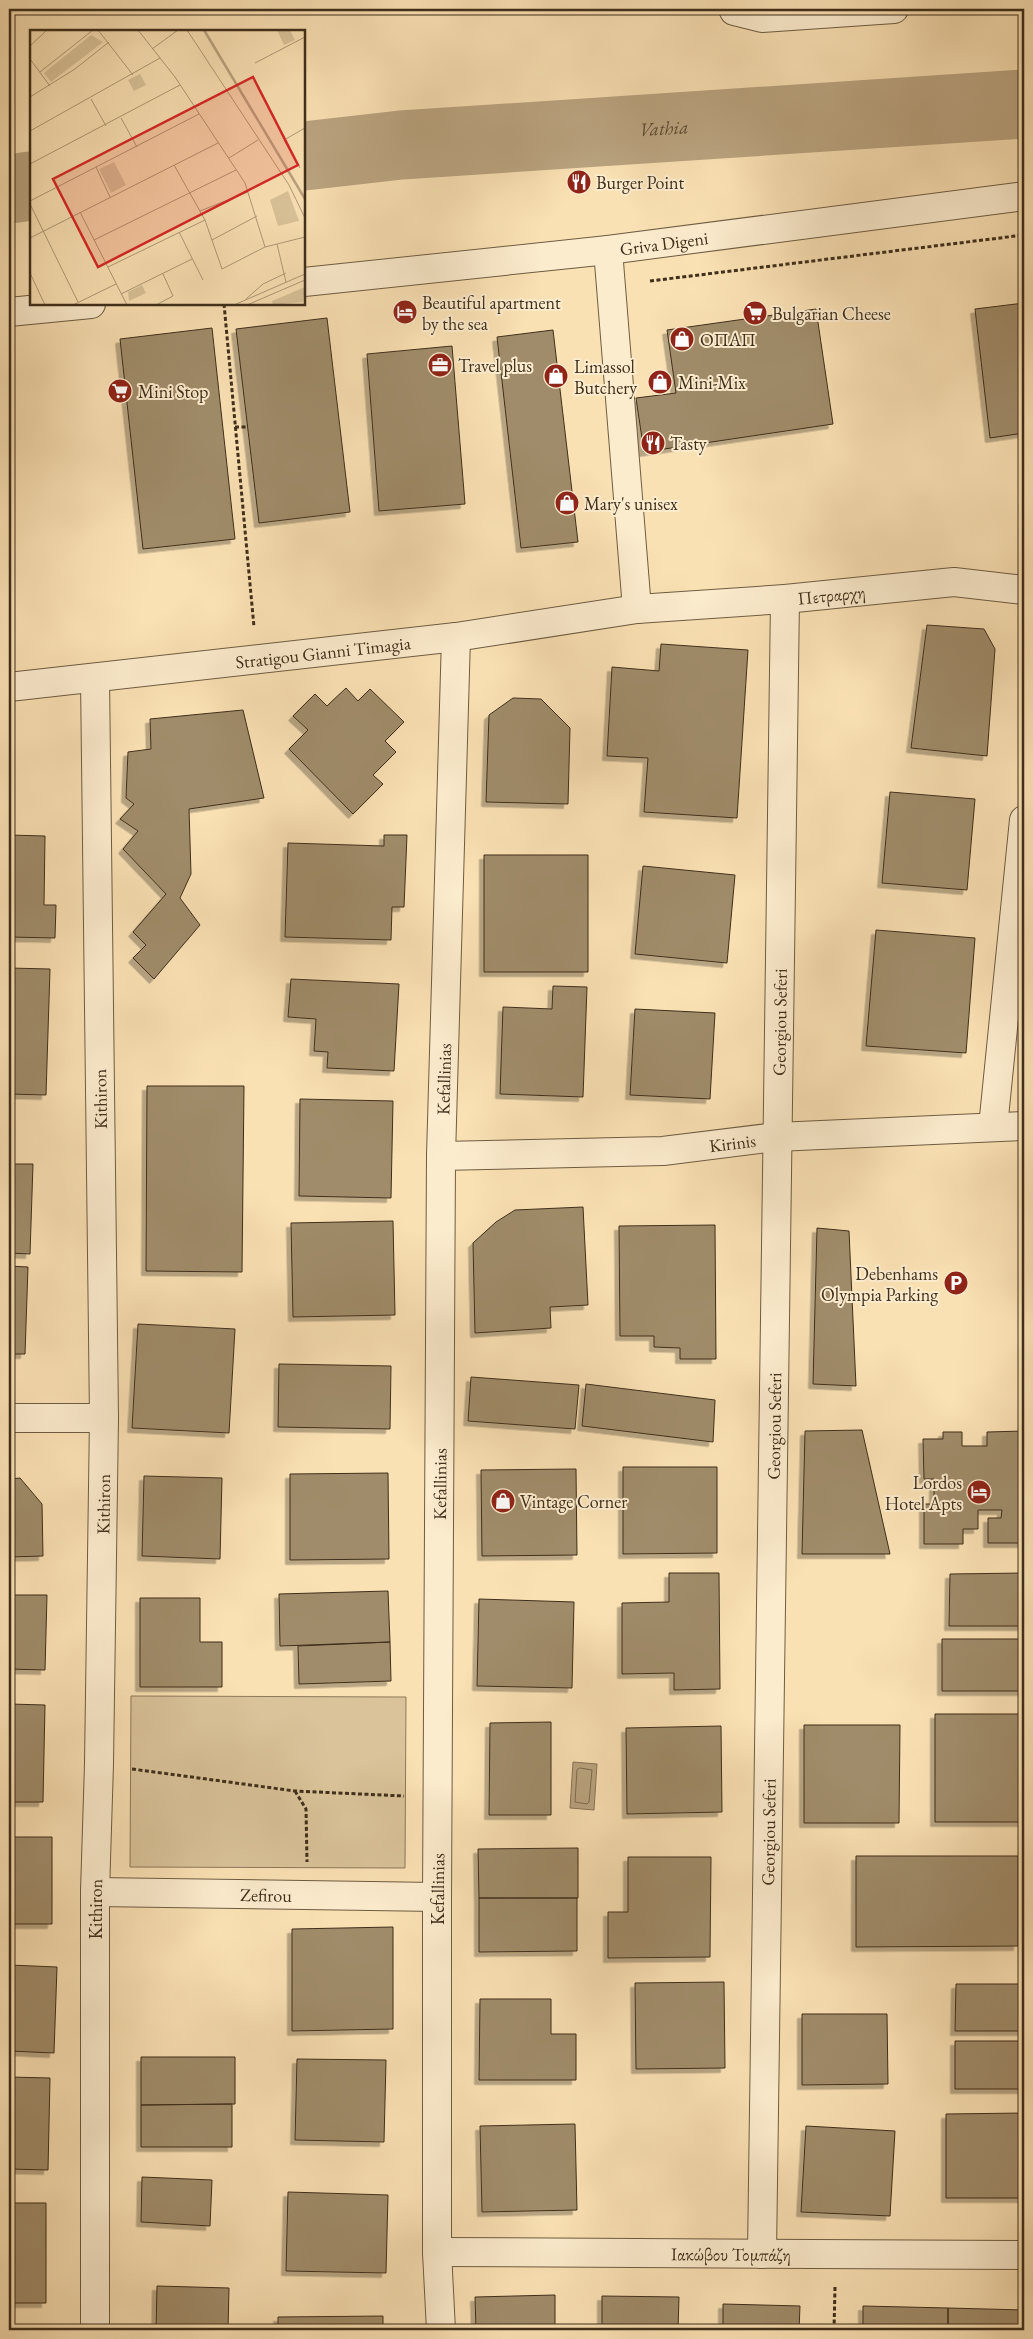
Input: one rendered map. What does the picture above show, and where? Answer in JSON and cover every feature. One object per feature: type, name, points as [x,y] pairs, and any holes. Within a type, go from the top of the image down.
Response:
[{"type":"street","points":[[733,10],[762,18],[894,9]]},
{"type":"street","name":"Griva Digeni","points":[[305,282],[608,250],[1024,196]]},
{"type":"street","points":[[608,250],[637,609]]},
{"type":"street","points":[[9,312],[81,305]]},
{"type":"street","name":"Πετραρχη","points":[[637,609],[784,599],[954,582],[1024,590]]},
{"type":"street","name":"Georgiou Seferi","points":[[762,2254],[784,599]]},
{"type":"street","name":"Stratigou Gianni Timagia","points":[[9,687],[456,637],[637,609]]},
{"type":"street","name":"Kefallinias","points":[[441,2330],[437,2252],[436,1897],[441,1156],[456,637]]},
{"type":"street","name":"Kithiron","points":[[95,678],[104,1418],[99,1764],[95,1892],[95,2330]]},
{"type":"street","points":[[994,1127],[1024,820]]},
{"type":"street","name":"Kirinis","points":[[441,1156],[663,1151],[776,1137],[1024,1126]]},
{"type":"street","points":[[9,1418],[104,1418]]},
{"type":"street","name":"Zefirou","points":[[95,1892],[436,1897]]},
{"type":"street","name":"Ιακώβου Τομπάζη","points":[[437,2252],[1024,2255]]},
{"type":"path","points":[[611,285],[1024,235]]},
{"type":"path","points":[[224,305],[257,660]]},
{"type":"path","points":[[235,427],[248,427]]},
{"type":"path","points":[[99,1764],[295,1790],[437,1798]]},
{"type":"path","points":[[295,1790],[306,1809],[308,1895]]},
{"type":"path","points":[[834,2330],[836,2254]]},
{"type":"shaded area","points":[[131,1696],[406,1697],[405,1868],[130,1867]]},
{"type":"water","points":[[573,1762],[597,1764],[594,1810],[570,1808]]},
{"type":"building","points":[[1024,303],[1024,433],[990,438],[975,309]]},
{"type":"building","points":[[816,309],[833,424],[644,452],[636,398],[676,393],[667,330]]},
{"type":"building","points":[[327,318],[350,512],[259,523],[236,329]]},
{"type":"building","points":[[212,328],[235,539],[143,549],[120,339]]},
{"type":"building","points":[[553,330],[578,542],[521,548],[497,337]]},
{"type":"building","points":[[452,346],[465,504],[379,511],[367,354]]},
{"type":"building","points":[[927,625],[984,629],[995,649],[987,756],[911,748]]},
{"type":"building","points":[[661,644],[748,650],[737,818],[644,812],[648,758],[607,756],[612,667],[659,671]]},
{"type":"building","points":[[346,688],[358,701],[370,689],[404,722],[385,741],[396,752],[373,775],[383,784],[353,814],[289,749],[308,730],[293,716],[315,694],[327,706]]},
{"type":"building","points":[[513,698],[541,699],[570,728],[568,804],[486,802],[489,715]]},
{"type":"building","points":[[243,710],[264,798],[189,809],[191,874],[180,898],[200,925],[154,979],[133,958],[146,945],[133,932],[166,894],[123,849],[138,831],[120,819],[134,804],[126,798],[128,752],[151,749],[150,719]]},
{"type":"building","points":[[890,792],[975,799],[967,890],[882,883]]},
{"type":"building","points":[[9,835],[45,836],[44,905],[56,905],[55,938],[9,937]]},
{"type":"building","points":[[384,835],[407,835],[404,907],[392,907],[391,940],[285,937],[288,843],[384,846]]},
{"type":"building","points":[[484,855],[588,855],[588,972],[484,972]]},
{"type":"building","points":[[643,866],[735,875],[727,963],[635,954]]},
{"type":"building","points":[[876,930],[975,938],[966,1053],[866,1046]]},
{"type":"building","points":[[9,968],[50,969],[46,1095],[9,1094]]},
{"type":"building","points":[[291,979],[399,984],[394,1071],[327,1068],[328,1052],[314,1051],[316,1019],[288,1017]]},
{"type":"building","points":[[553,986],[587,987],[583,1097],[500,1094],[503,1007],[552,1009]]},
{"type":"building","points":[[635,1009],[715,1013],[710,1099],[630,1095]]},
{"type":"building","points":[[147,1086],[244,1086],[242,1272],[146,1271]]},
{"type":"building","points":[[300,1099],[393,1101],[391,1198],[299,1196]]},
{"type":"building","points":[[9,1164],[33,1164],[30,1254],[9,1253]]},
{"type":"building","points":[[583,1207],[588,1305],[550,1307],[551,1328],[475,1333],[473,1243],[496,1222],[515,1210]]},
{"type":"building","points":[[393,1221],[395,1315],[293,1317],[291,1223]]},
{"type":"building","points":[[715,1225],[716,1359],[680,1359],[680,1348],[654,1347],[654,1336],[620,1336],[619,1226]]},
{"type":"building","points":[[817,1228],[849,1231],[856,1386],[813,1384]]},
{"type":"building","points":[[9,1266],[28,1267],[25,1354],[9,1354]]},
{"type":"building","points":[[138,1324],[235,1329],[229,1433],[132,1428]]},
{"type":"building","points":[[279,1364],[391,1366],[390,1429],[278,1427]]},
{"type":"building","points":[[471,1377],[579,1385],[575,1429],[468,1421]]},
{"type":"building","points":[[586,1384],[715,1400],[713,1442],[582,1426]]},
{"type":"building","points":[[862,1430],[890,1554],[802,1554],[805,1431]]},
{"type":"building","name":"Lordos Hotel Apts","points":[[1024,1431],[1024,1543],[988,1543],[988,1518],[1001,1518],[1002,1510],[978,1510],[978,1529],[963,1529],[963,1544],[924,1544],[924,1504],[934,1504],[934,1479],[924,1479],[923,1439],[943,1439],[943,1432],[962,1432],[962,1446],[987,1446],[987,1432]]},
{"type":"building","points":[[623,1467],[717,1467],[717,1553],[623,1554]]},
{"type":"building","points":[[576,1469],[577,1555],[482,1556],[481,1470]]},
{"type":"building","points":[[388,1473],[389,1559],[290,1560],[290,1474]]},
{"type":"building","points":[[144,1476],[222,1478],[220,1559],[142,1556]]},
{"type":"building","points":[[20,1478],[42,1504],[43,1556],[9,1557],[9,1479]]},
{"type":"building","points":[[669,1573],[719,1573],[720,1689],[674,1690],[674,1673],[622,1674],[622,1603],[669,1602]]},
{"type":"building","points":[[1024,1573],[1024,1626],[949,1626],[950,1574]]},
{"type":"building","points":[[388,1591],[390,1642],[280,1646],[279,1594]]},
{"type":"building","points":[[9,1595],[47,1595],[45,1670],[9,1669]]},
{"type":"building","points":[[140,1598],[200,1598],[200,1642],[222,1642],[222,1687],[140,1687]]},
{"type":"building","points":[[479,1599],[574,1602],[572,1688],[477,1686]]},
{"type":"building","points":[[942,1639],[1024,1639],[1024,1691],[942,1691]]},
{"type":"building","points":[[390,1642],[391,1681],[299,1684],[298,1646]]},
{"type":"building","points":[[9,1704],[45,1705],[43,1802],[9,1802]]},
{"type":"building","points":[[935,1714],[1024,1714],[1024,1822],[935,1822]]},
{"type":"building","points":[[551,1722],[551,1815],[489,1815],[490,1723]]},
{"type":"building","points":[[804,1725],[900,1725],[899,1823],[804,1823]]},
{"type":"building","points":[[721,1726],[722,1812],[627,1814],[626,1728]]},
{"type":"building","points":[[9,1837],[52,1837],[52,1924],[9,1924]]},
{"type":"building","points":[[578,1848],[578,1898],[479,1898],[478,1849]]},
{"type":"building","points":[[856,1856],[1018,1856],[1018,1946],[856,1947]]},
{"type":"building","points":[[628,1857],[711,1857],[710,1957],[608,1958],[608,1912],[628,1912]]},
{"type":"building","points":[[479,1898],[577,1898],[577,1951],[479,1952]]},
{"type":"building","points":[[393,1927],[393,2029],[292,2031],[292,1929]]},
{"type":"building","points":[[9,1965],[57,1967],[54,2053],[9,2051]]},
{"type":"building","points":[[724,1982],[725,2068],[636,2069],[635,1983]]},
{"type":"building","points":[[956,1984],[1024,1984],[1024,2031],[955,2031]]},
{"type":"building","points":[[480,1999],[551,1999],[551,2034],[576,2034],[576,2080],[479,2080]]},
{"type":"building","points":[[802,2014],[887,2014],[888,2084],[802,2085]]},
{"type":"building","points":[[955,2041],[1024,2041],[1024,2089],[955,2089]]},
{"type":"building","points":[[141,2057],[235,2057],[235,2104],[141,2105]]},
{"type":"building","points":[[297,2059],[386,2060],[384,2142],[295,2140]]},
{"type":"building","points":[[9,2077],[50,2078],[48,2170],[9,2169]]},
{"type":"building","points":[[232,2104],[232,2147],[141,2147],[141,2105]]},
{"type":"building","points":[[1024,2113],[1024,2198],[946,2198],[946,2114]]},
{"type":"building","points":[[575,2124],[577,2210],[482,2212],[480,2126]]},
{"type":"building","points":[[806,2126],[895,2131],[890,2216],[801,2212]]},
{"type":"building","points":[[142,2177],[212,2180],[210,2226],[141,2222]]},
{"type":"building","points":[[288,2192],[388,2195],[386,2273],[286,2271]]},
{"type":"building","points":[[9,2203],[46,2203],[46,2303],[9,2303]]},
{"type":"building","points":[[157,2286],[229,2288],[228,2330],[156,2330]]},
{"type":"building","points":[[555,2295],[555,2330],[476,2330],[475,2297]]},
{"type":"building","points":[[602,2296],[679,2297],[678,2330],[602,2330]]},
{"type":"building","points":[[723,2304],[800,2306],[799,2330],[723,2330]]},
{"type":"building","points":[[863,2306],[948,2308],[948,2330],[863,2330]]},
{"type":"building","points":[[948,2308],[1024,2310],[1024,2330],[948,2330]]},
{"type":"building","points":[[383,2316],[383,2330],[278,2330],[278,2317]]},
{"type":"waterway","name":"Vathia","points":[[305,156],[401,145],[1024,104]]},
{"type":"waterway","name":"Vathia","points":[[9,189],[30,186]]},
{"type":"place","name":"Burger Point","points":[[579,182]]},
{"type":"place","name":"Beautiful apartment by the sea","points":[[405,312]]},
{"type":"place","name":"Bulgarian Cheese","points":[[755,313]]},
{"type":"place","name":"ΟΠΑΠ","points":[[682,339]]},
{"type":"place","name":"Travel plus","points":[[440,365]]},
{"type":"place","name":"Limassol Butchery","points":[[556,376]]},
{"type":"place","name":"Mini-Mix","points":[[660,382]]},
{"type":"place","name":"Mini Stop","points":[[120,391]]},
{"type":"place","name":"Tasty","points":[[653,443]]},
{"type":"place","name":"Mary's unisex","points":[[567,503]]},
{"type":"place","name":"Debenhams Olympia Parking","points":[[956,1283]]},
{"type":"place","name":"Lordos Hotel Apts","points":[[979,1492]]},
{"type":"place","name":"Vintage Corner","points":[[503,1501]]}]
